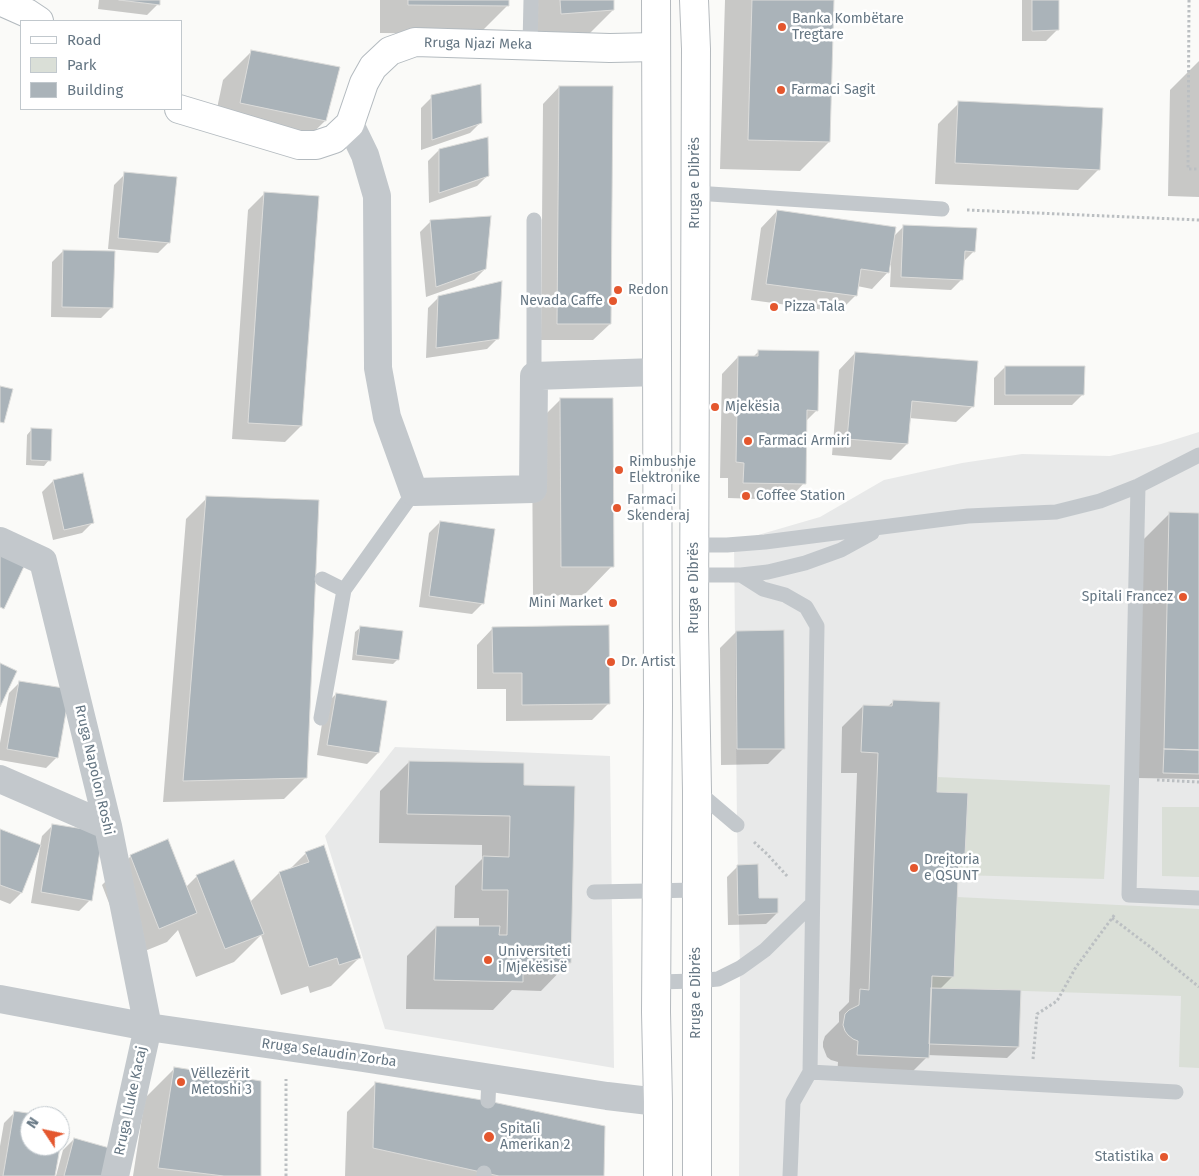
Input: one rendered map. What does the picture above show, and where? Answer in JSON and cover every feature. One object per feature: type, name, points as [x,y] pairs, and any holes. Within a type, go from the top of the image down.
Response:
[{"type":"main road","points":[[656,0],[656,1012],[658,1176]]},
{"type":"main road","name":"Rruga e Dibrës","points":[[694,0],[696,49],[694,625],[697,791],[697,1176]]},
{"type":"main road","points":[[0,1],[38,20]]},
{"type":"main road","name":"Rruga Njazi Meka","points":[[350,124],[364,82],[372,67],[390,51],[415,42],[610,48],[656,47]]},
{"type":"main road","points":[[181,110],[299,145],[316,145],[334,139],[350,124]]},
{"type":"street","points":[[350,124],[366,155],[376,196],[378,368],[387,417],[414,492],[533,490],[534,376],[656,372]]},
{"type":"street","name":"Rruga Napolon Roshi","points":[[0,541],[43,560],[108,826],[148,1026]]},
{"type":"street","points":[[0,780],[108,826]]},
{"type":"street","name":"Rruga Selaudin Zorba","points":[[0,999],[148,1026],[373,1059],[489,1090],[607,1096],[658,1102]]},
{"type":"street","name":"Rruga Lluke Kacaj","points":[[115,1176],[148,1026]]},
{"type":"lane","points":[[530,45],[531,0]]},
{"type":"lane","points":[[695,193],[942,209]]},
{"type":"lane","points":[[534,220],[534,376]]},
{"type":"lane","points":[[694,545],[765,542],[968,516],[1056,512],[1100,501],[1138,486],[1199,456]]},
{"type":"lane","points":[[1138,486],[1129,895],[1199,898]]},
{"type":"lane","points":[[321,718],[344,590],[414,492]]},
{"type":"lane","points":[[695,575],[741,575],[768,572],[805,563],[841,550],[880,528]]},
{"type":"lane","points":[[741,575],[763,589],[785,596],[806,607],[817,626],[810,1072],[793,1102],[790,1176]]},
{"type":"lane","points":[[322,579],[344,590]]},
{"type":"lane","points":[[697,791],[737,825]]},
{"type":"lane","points":[[594,892],[696,890]]},
{"type":"lane","points":[[657,982],[718,979],[740,968],[765,950],[812,904]]},
{"type":"lane","points":[[810,1072],[1176,1092]]},
{"type":"path","points":[[1189,0],[1188,169],[1199,170]]},
{"type":"path","points":[[942,209],[1199,220]]},
{"type":"path","points":[[1131,780],[1199,782]]},
{"type":"path","points":[[737,825],[767,854],[812,904]]},
{"type":"path","points":[[1031,1085],[1037,1014],[1057,1001],[1076,967],[1129,895]]},
{"type":"path","points":[[1112,918],[1199,987]]},
{"type":"path","points":[[286,1047],[286,1176]]},
{"type":"shaded area","points":[[1199,432],[1199,1176],[739,1176],[740,968],[734,542],[820,517],[884,480],[962,463],[1022,454],[1110,456],[1161,444]]},
{"type":"shaded area","name":"Universiteti i Mjekësisë","points":[[395,747],[610,756],[614,1068],[385,1029],[325,836]]},
{"type":"green space","points":[[937,777],[1110,785],[1104,879],[958,875],[959,854],[965,854],[968,793],[937,792]]},
{"type":"green space","points":[[1162,807],[1199,807],[1199,877],[1162,876]]},
{"type":"green space","points":[[957,897],[1199,909],[1199,1068],[1179,1067],[1181,996],[931,988],[932,976],[954,976]]},
{"type":"building","points":[[119,0],[160,0],[160,5]]},
{"type":"building","points":[[408,0],[509,0],[509,6],[408,5]]},
{"type":"building","points":[[560,0],[614,0],[614,10],[561,14]]},
{"type":"building","points":[[752,0],[834,0],[830,142],[748,140]]},
{"type":"building","points":[[1032,0],[1059,0],[1059,30],[1032,31]]},
{"type":"building","points":[[251,50],[340,67],[326,121],[240,103]]},
{"type":"building","points":[[481,84],[482,123],[432,140],[431,95]]},
{"type":"building","points":[[559,86],[613,86],[611,324],[557,324]]},
{"type":"building","points":[[958,101],[1103,108],[1100,170],[955,163]]},
{"type":"building","points":[[488,137],[489,176],[439,193],[439,149]]},
{"type":"building","points":[[124,172],[177,177],[170,243],[118,238]]},
{"type":"building","points":[[264,192],[319,196],[302,426],[248,423]]},
{"type":"building","points":[[777,210],[896,227],[889,273],[861,269],[857,296],[766,284]]},
{"type":"building","points":[[491,216],[486,269],[436,287],[430,220]]},
{"type":"building","points":[[903,225],[977,228],[975,252],[965,251],[963,280],[901,277]]},
{"type":"building","points":[[63,250],[115,251],[113,308],[62,307]]},
{"type":"building","points":[[502,281],[499,339],[436,348],[438,296]]},
{"type":"building","points":[[758,350],[819,351],[818,411],[807,410],[806,484],[743,483],[744,463],[736,462],[738,356],[758,356]]},
{"type":"building","points":[[855,352],[978,361],[974,407],[912,401],[908,444],[847,439]]},
{"type":"building","points":[[1005,366],[1085,366],[1084,395],[1005,395]]},
{"type":"building","points":[[0,386],[13,389],[4,423],[0,422]]},
{"type":"building","points":[[560,398],[613,398],[614,567],[561,567]]},
{"type":"building","points":[[31,428],[52,429],[51,461],[31,460]]},
{"type":"building","points":[[83,473],[94,523],[64,530],[53,480]]},
{"type":"building","points":[[206,496],[319,500],[307,778],[183,781]]},
{"type":"building","name":"Spitali Francez","points":[[1169,512],[1199,513],[1199,750],[1164,749]]},
{"type":"building","points":[[440,521],[495,529],[484,604],[429,596]]},
{"type":"building","points":[[0,548],[27,560],[4,609],[0,607]]},
{"type":"building","points":[[609,625],[610,704],[522,705],[522,673],[493,673],[492,627]]},
{"type":"building","points":[[360,626],[403,631],[399,660],[356,655]]},
{"type":"building","points":[[784,630],[785,749],[737,749],[736,631]]},
{"type":"building","points":[[0,663],[17,671],[0,707]]},
{"type":"building","points":[[19,681],[70,689],[58,758],[7,749]]},
{"type":"building","points":[[336,693],[387,701],[379,753],[327,745]]},
{"type":"building","points":[[893,700],[940,702],[937,792],[968,793],[965,855],[959,854],[954,977],[932,976],[929,1058],[857,1055],[858,1041],[848,1035],[843,1025],[845,1014],[859,1005],[860,989],[869,990],[878,753],[861,752],[863,705],[892,706]]},
{"type":"building","points":[[1164,749],[1199,750],[1199,774],[1163,773]]},
{"type":"building","name":"Universiteti i Mjekësisë","points":[[409,761],[524,763],[524,785],[575,786],[571,963],[523,962],[523,982],[434,980],[436,926],[500,926],[499,935],[507,935],[508,890],[482,890],[483,856],[509,857],[510,816],[407,814]]},
{"type":"building","points":[[52,824],[103,832],[92,901],[41,892]]},
{"type":"building","points":[[0,829],[41,845],[22,893],[0,885]]},
{"type":"building","points":[[168,839],[197,913],[159,929],[130,855]]},
{"type":"building","points":[[324,845],[361,958],[339,965],[337,958],[309,967],[279,872],[309,862],[305,852]]},
{"type":"building","points":[[234,860],[264,934],[225,949],[196,875]]},
{"type":"building","points":[[758,864],[759,898],[778,898],[778,913],[738,915],[737,865]]},
{"type":"building","points":[[931,988],[1021,990],[1019,1047],[929,1044]]},
{"type":"building","points":[[174,1067],[261,1081],[261,1176],[224,1176],[158,1168]]},
{"type":"building","name":"Spitali Amerikan 2","points":[[375,1082],[488,1101],[605,1126],[604,1176],[499,1176],[373,1148]]},
{"type":"building","points":[[14,1111],[20,1112],[20,1156],[59,1156],[55,1176],[3,1176]]},
{"type":"building","points":[[74,1138],[113,1149],[106,1176],[64,1176]]},
{"type":"place","name":"Banka Kombëtare Tregtare","points":[[782,27]]},
{"type":"place","name":"Farmaci Sagit","points":[[781,90]]},
{"type":"place","name":"Redon","points":[[618,290]]},
{"type":"place","name":"Nevada Caffe","points":[[613,301]]},
{"type":"place","name":"Pizza Tala","points":[[774,307]]},
{"type":"place","name":"Mjekësia","points":[[715,407]]},
{"type":"place","name":"Farmaci Armiri","points":[[748,441]]},
{"type":"place","name":"Rimbushje Elektronike","points":[[619,470]]},
{"type":"place","name":"Coffee Station","points":[[746,496]]},
{"type":"place","name":"Farmaci Skenderaj","points":[[617,508]]},
{"type":"place","name":"Spitali Francez","points":[[1183,597]]},
{"type":"place","name":"Mini Market","points":[[613,603]]},
{"type":"place","name":"Dr. Artist","points":[[611,662]]},
{"type":"place","name":"Drejtoria e QSUNT","points":[[914,868]]},
{"type":"place","name":"Universiteti i Mjekësisë","points":[[488,960]]},
{"type":"place","name":"Vëllezërit Metoshi 3","points":[[181,1082]]},
{"type":"place","name":"Spitali Amerikan 2","points":[[489,1137]]},
{"type":"place","name":"Statistika","points":[[1164,1157]]}]
